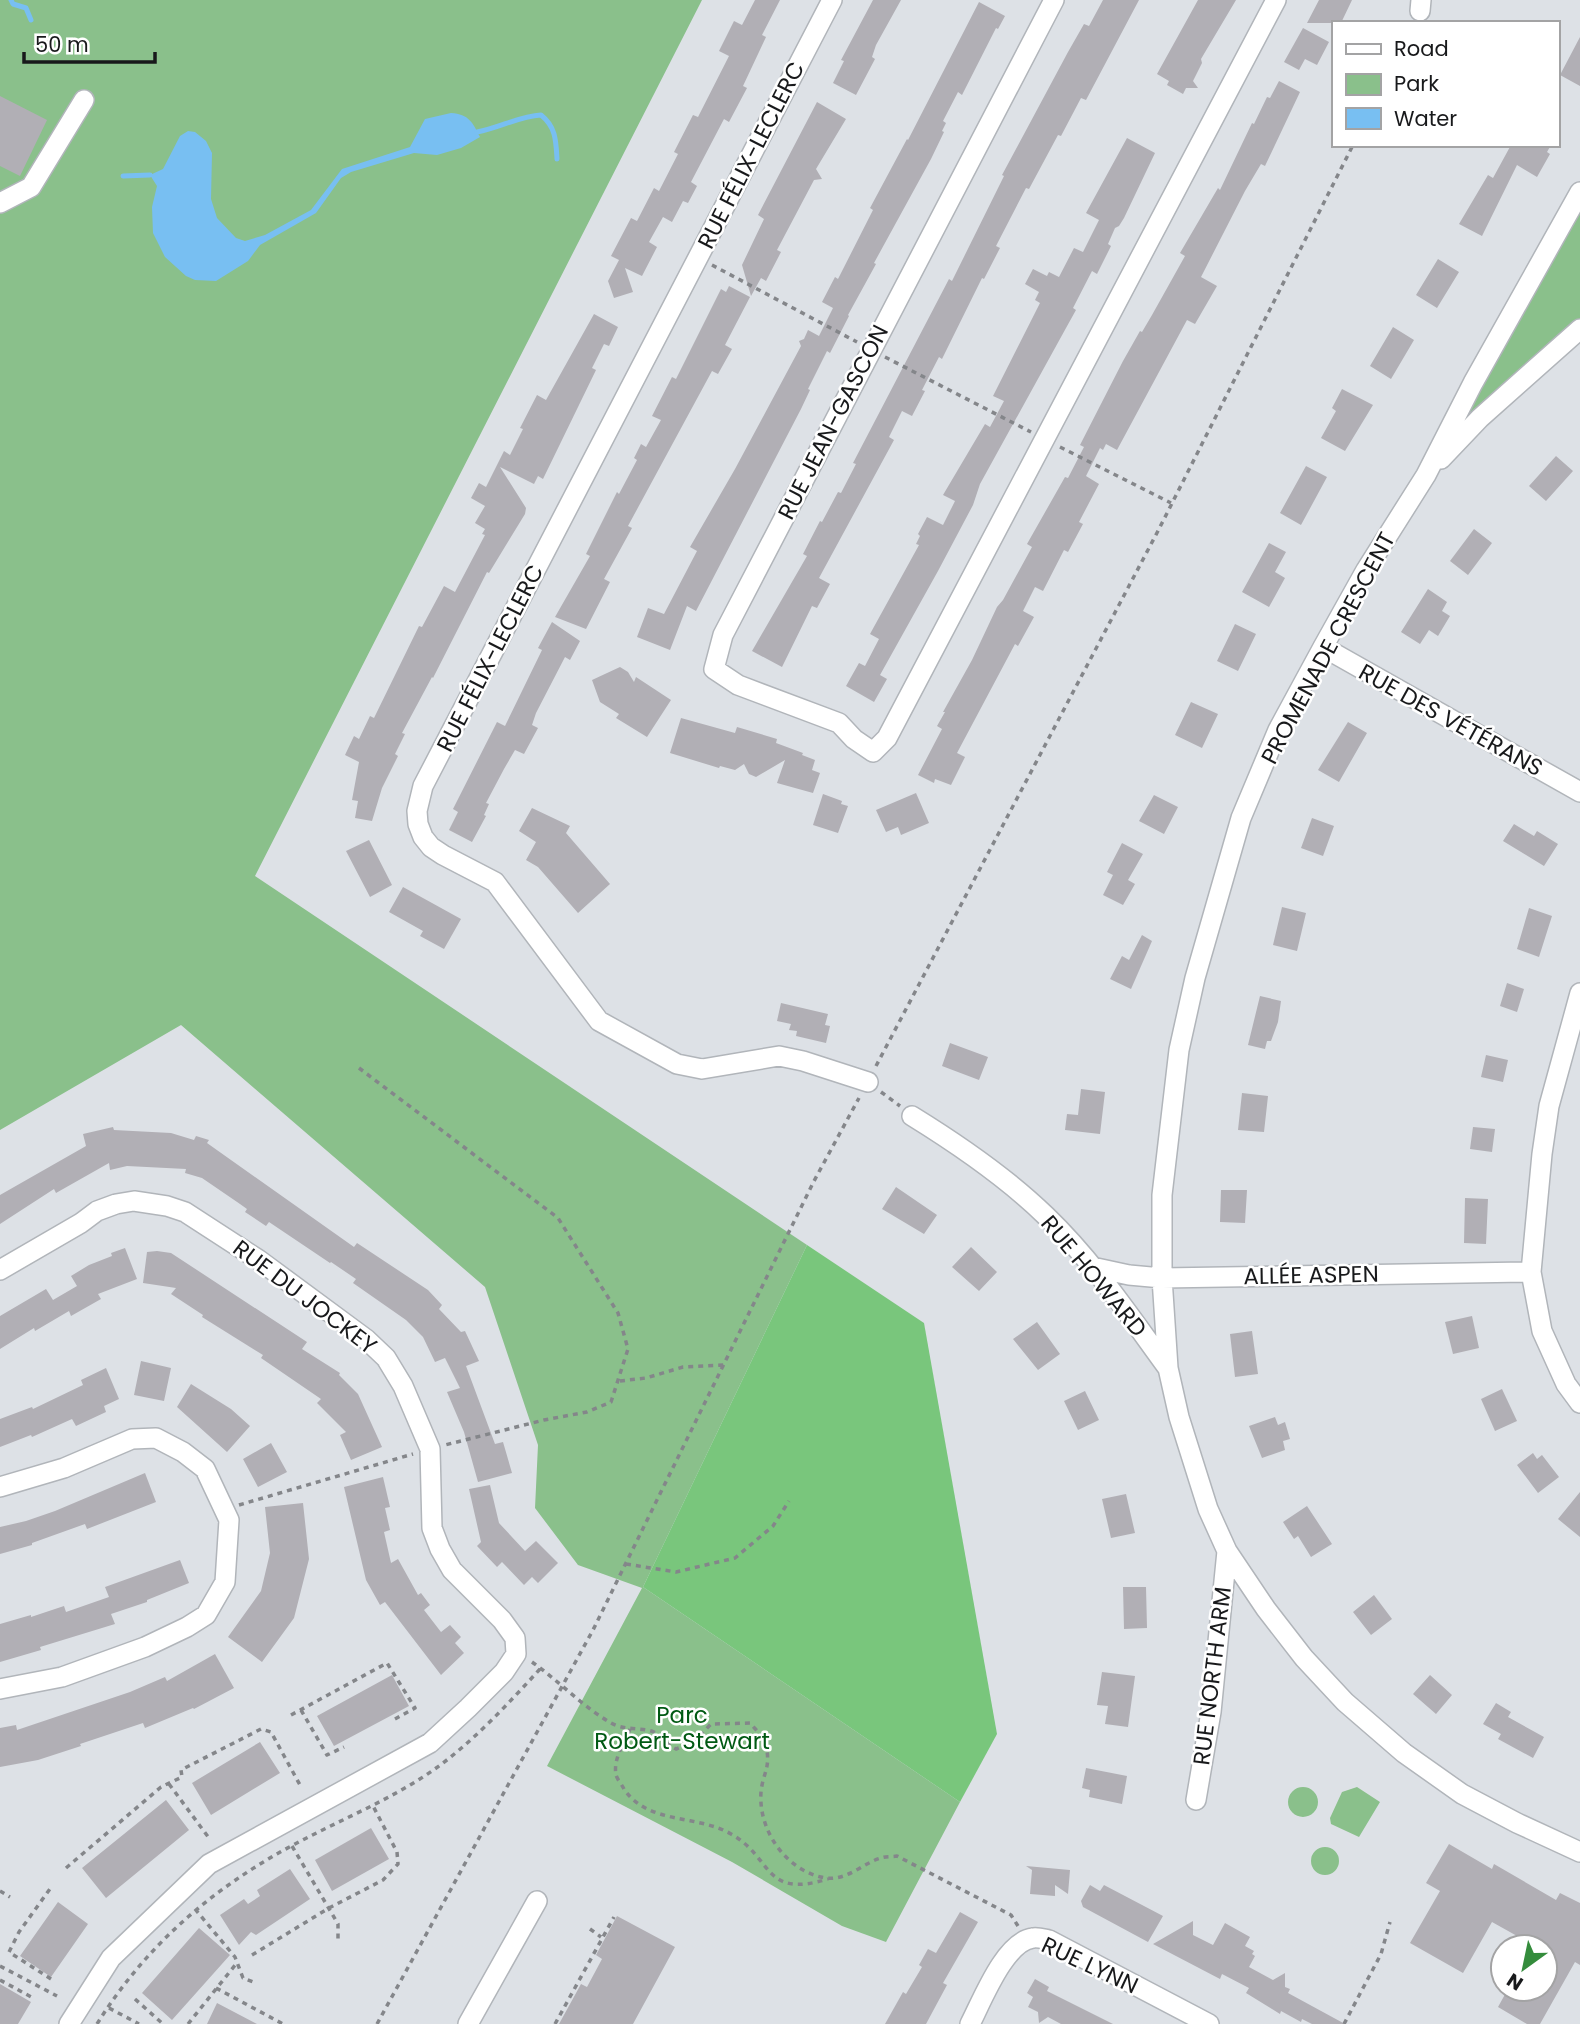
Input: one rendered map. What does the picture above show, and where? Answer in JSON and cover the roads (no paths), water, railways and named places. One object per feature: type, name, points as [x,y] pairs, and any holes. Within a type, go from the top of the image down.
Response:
[{"type":"street","name":"RUE FÉLIX-LECLERC","points":[[832,0],[424,786],[419,799],[418,824],[431,847],[495,882],[599,1021],[677,1065],[702,1069],[779,1056],[868,1082]]},
{"type":"street","name":"RUE JEAN-GASCON","points":[[1054,0],[723,635],[714,669],[738,685],[839,723],[853,739],[873,752],[887,738],[1276,0]]},
{"type":"street","points":[[0,203],[31,187],[84,100]]},
{"type":"street","name":"PROMENADE CRESCENT","points":[[1580,192],[1473,383],[1426,475],[1366,570],[1278,730],[1241,818],[1195,978],[1179,1050],[1162,1195],[1162,1278],[1168,1368],[1179,1417],[1208,1509],[1227,1551],[1266,1609],[1304,1658],[1345,1702],[1404,1753],[1462,1794],[1580,1852]]},
{"type":"street","name":"PROMENADE CRESCENT","points":[[1426,475],[1480,418],[1580,329]]},
{"type":"street","name":"RUE DES VÉTÉRANS","points":[[1323,647],[1580,792]]},
{"type":"street","points":[[1580,993],[1549,1106],[1531,1272],[1542,1331],[1566,1384],[1580,1403]]},
{"type":"street","name":"RUE HOWARD","points":[[912,1116],[955,1143],[1046,1216],[1092,1267],[1168,1368]]},
{"type":"street","name":"RUE DU JOCKEY","points":[[0,1270],[97,1211],[134,1201],[150,1202],[186,1212],[259,1260],[366,1339],[386,1358],[402,1386],[430,1450],[432,1528],[440,1549],[452,1570],[502,1620],[515,1638],[516,1654],[504,1672],[430,1743],[209,1864],[111,1958],[69,2024]]},
{"type":"street","name":"ALLÉE ASPEN","points":[[1092,1267],[1129,1275],[1162,1278],[1531,1272]]},
{"type":"street","points":[[0,1487],[64,1468],[132,1439],[156,1438],[183,1452],[205,1469],[229,1520],[225,1582],[206,1615],[145,1647],[62,1677],[0,1689]]},
{"type":"street","name":"RUE NORTH ARM","points":[[1196,1800],[1210,1712],[1227,1551]]},
{"type":"street","points":[[468,2024],[537,1900]]},
{"type":"street","name":"RUE LYNN","points":[[970,2024],[1007,1954],[1018,1944],[1033,1937],[1049,1940],[1209,2024]]},
{"type":"water","points":[[451,113],[470,120],[480,137],[461,148],[437,155],[414,153],[351,172],[341,178],[316,213],[260,245],[248,261],[216,281],[195,280],[186,276],[165,257],[153,233],[152,207],[157,186],[150,175],[163,169],[180,136],[188,131],[195,132],[206,141],[212,153],[211,199],[217,218],[236,238],[245,241],[265,235],[311,210],[342,169],[410,147],[425,119]]},
{"type":"waterway","points":[[11,0],[13,4],[26,8],[31,20]]},
{"type":"waterway","points":[[477,132],[541,115],[552,129],[557,159]]},
{"type":"waterway","points":[[123,176],[150,175]]},
{"type":"park label","name":"Parc Robert-Stewart","points":[[682,1728]]}]
